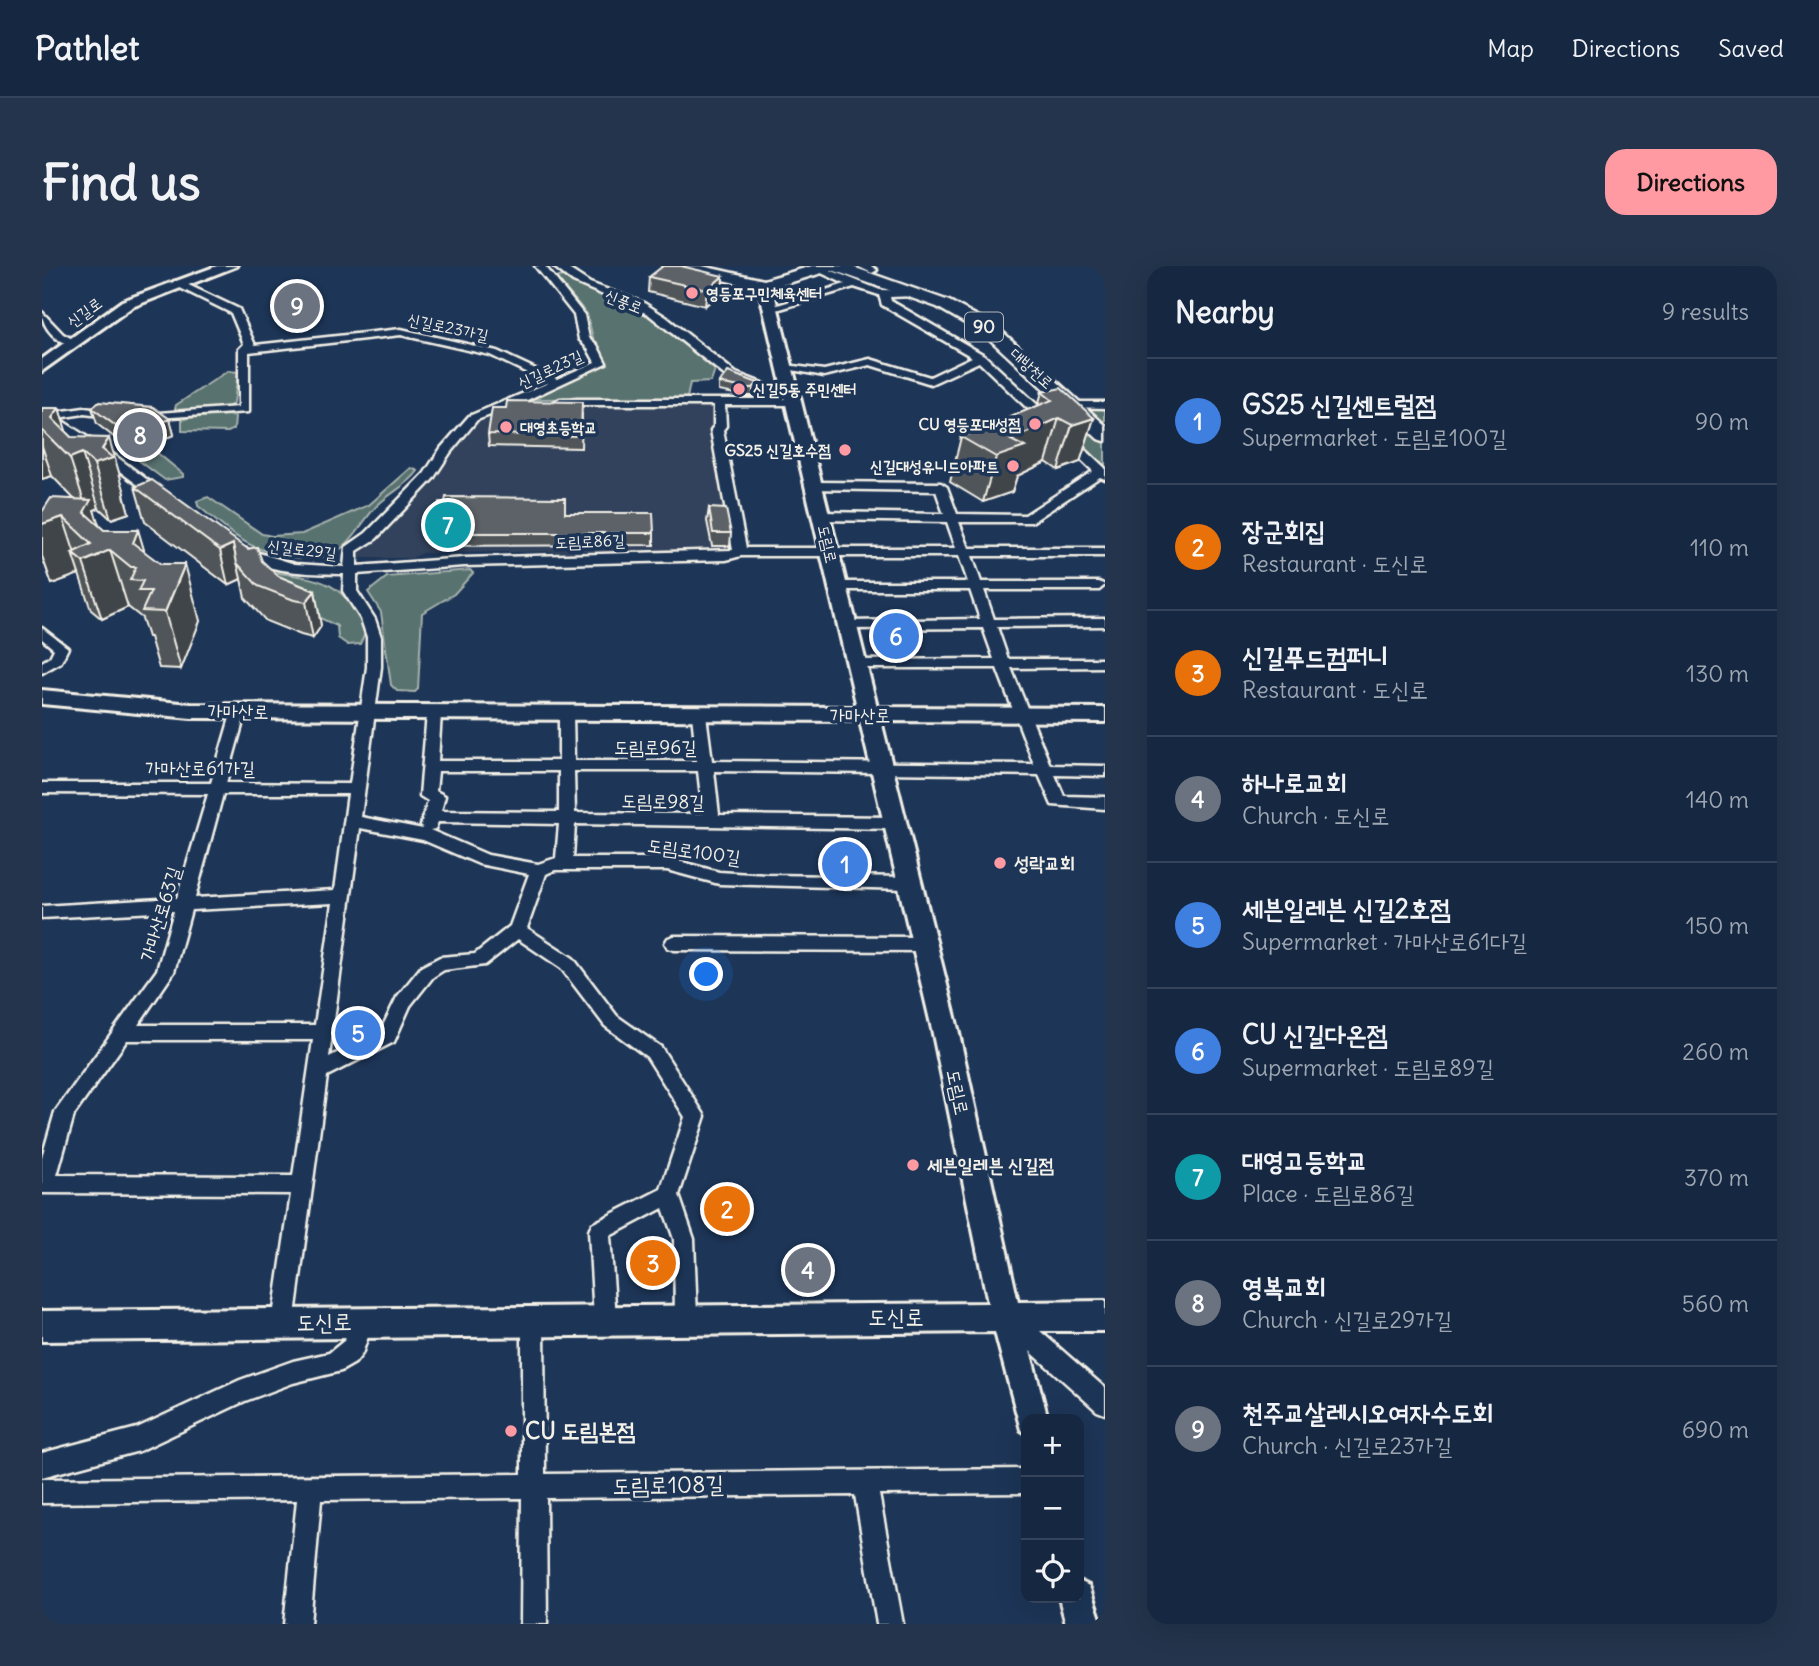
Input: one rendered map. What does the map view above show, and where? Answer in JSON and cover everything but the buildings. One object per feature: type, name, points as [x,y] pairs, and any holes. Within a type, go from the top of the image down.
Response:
[{"type":"main road","name":"신길로","points":[[42,366],[127,304],[177,283],[230,266]]},
{"type":"main road","points":[[681,266],[765,285],[816,269]]},
{"type":"main road","name":"대방천로","points":[[722,276],[816,269],[863,272],[943,304],[990,330],[1105,435]]},
{"type":"main road","name":"도림로","points":[[765,285],[924,944],[1006,1316],[1031,1414]]},
{"type":"main road","name":"가마산로","points":[[42,697],[191,711],[1105,715]]},
{"type":"main road","name":"도신로","points":[[42,1326],[605,1318],[1105,1316]]},
{"type":"main road","points":[[1078,1603],[1084,1624]]},
{"type":"street","name":"신길로23길","points":[[352,570],[351,550],[371,536],[429,476],[445,451],[473,418],[601,363],[593,347],[584,339],[579,315],[540,266]]},
{"type":"street","name":"신풍로","points":[[558,266],[566,274],[592,288],[639,304],[655,314],[724,371],[745,382],[794,400]]},
{"type":"street","points":[[770,309],[863,272],[884,293],[886,303],[946,335],[980,357],[1103,473],[1028,519],[821,516]]},
{"type":"street","points":[[46,415],[84,411],[161,418],[245,411],[244,349],[250,345],[235,311],[177,283]]},
{"type":"street","points":[[884,293],[903,296],[914,293]]},
{"type":"street","points":[[42,316],[59,336],[72,343]]},
{"type":"street","name":"신길로23가길","points":[[244,349],[401,332],[493,353],[557,383]]},
{"type":"street","points":[[786,368],[824,373],[870,362],[932,381],[980,357]]},
{"type":"street","points":[[515,402],[794,400]]},
{"type":"street","points":[[719,402],[720,426],[717,430],[740,552]]},
{"type":"street","points":[[1072,404],[1105,405]]},
{"type":"street","points":[[46,415],[177,507]]},
{"type":"street","points":[[814,486],[941,487],[1021,716],[1058,801],[1105,803]]},
{"type":"street","name":"신길로29길","points":[[226,542],[256,559],[277,564],[352,570]]},
{"type":"street","name":"도림로86길","points":[[352,570],[408,569],[460,562],[726,556],[740,552],[1105,552]]},
{"type":"street","points":[[283,1323],[368,712],[374,637],[368,619],[350,591],[348,578],[352,570]]},
{"type":"street","points":[[838,586],[1099,586]]},
{"type":"street","points":[[847,625],[1105,622]]},
{"type":"street","points":[[42,632],[61,648],[56,659],[42,669]]},
{"type":"street","points":[[856,664],[1105,663]]},
{"type":"street","name":"가마산로63길","points":[[43,1184],[65,1112],[165,972],[239,711]]},
{"type":"street","points":[[426,835],[437,796],[428,796],[434,713]]},
{"type":"street","points":[[564,863],[567,821],[566,714]]},
{"type":"street","points":[[699,715],[712,822]]},
{"type":"street","name":"도림로96길","points":[[430,766],[880,766]]},
{"type":"street","points":[[880,766],[1105,771]]},
{"type":"street","name":"가마산로61가길","points":[[42,788],[358,789]]},
{"type":"street","name":"도림로98길","points":[[431,816],[567,821],[894,823]]},
{"type":"street","points":[[318,1071],[387,1037],[403,1002],[427,972],[440,964],[479,960],[517,930],[539,870],[485,860],[426,835],[353,821]]},
{"type":"street","name":"도림로100길","points":[[539,870],[564,863],[667,864],[719,878],[908,883]]},
{"type":"street","points":[[42,912],[343,896]]},
{"type":"street","points":[[517,930],[567,963],[611,1021],[654,1052],[695,1116],[669,1195],[684,1239],[686,1318]]},
{"type":"street","points":[[674,943],[924,944]]},
{"type":"street","points":[[122,1032],[323,1032]]},
{"type":"street","points":[[43,1184],[302,1185]]},
{"type":"street","points":[[605,1318],[600,1231],[669,1195]]},
{"type":"street","points":[[1006,1316],[1105,1403]]},
{"type":"street","points":[[533,1320],[534,1624]]},
{"type":"street","points":[[42,1465],[139,1438],[240,1391],[293,1372],[333,1363],[347,1355],[354,1346],[362,1322]]},
{"type":"street","name":"도림로108길","points":[[42,1491],[1021,1481]]},
{"type":"street","points":[[865,1483],[890,1624]]},
{"type":"street","points":[[297,1624],[310,1488]]},
{"type":"shaded area","points":[[712,405],[733,550],[422,553],[412,558],[353,558],[434,475],[479,420],[517,406]]},
{"type":"green space","points":[[562,276],[633,305],[655,319],[715,370],[711,382],[690,383],[687,398],[530,399],[557,383],[608,364],[593,338],[587,314],[556,278]]},
{"type":"green space","points":[[228,371],[238,372],[234,403],[228,407],[183,411],[175,409],[176,405]]},
{"type":"green space","points":[[1082,407],[1105,409],[1105,467],[1069,432]]},
{"type":"green space","points":[[229,415],[235,417],[234,429],[228,432],[182,431],[182,420],[187,418]]},
{"type":"green space","points":[[155,451],[183,474],[183,477],[165,480],[138,460],[137,456]]},
{"type":"green space","points":[[411,468],[418,471],[379,504],[349,541],[331,555],[320,557],[297,558],[255,547],[225,528],[198,506],[197,501],[208,497],[262,534],[302,534],[369,505]]},
{"type":"green space","points":[[470,570],[473,573],[454,594],[422,613],[418,689],[415,692],[397,691],[391,685],[381,612],[368,592],[387,577]]},
{"type":"green space","points":[[270,572],[316,580],[340,592],[358,615],[365,633],[360,644],[348,645],[338,638],[337,626],[297,607]]},
{"type":"place","name":"영등포구민체육센터","points":[[692,293]]},
{"type":"place","name":"천주교살레시오여자수도회","points":[[297,306]]},
{"type":"place","name":"신길5동 주민센터","points":[[739,389]]},
{"type":"place","name":"CU 영등포대성점","points":[[1035,424]]},
{"type":"place","name":"대영초등학교","points":[[506,427]]},
{"type":"place","name":"영복교회","points":[[140,435]]},
{"type":"place","name":"GS25 신길호수점","points":[[845,450]]},
{"type":"place","name":"신길대성유니드아파트","points":[[1013,466]]},
{"type":"place","name":"대영고등학교","points":[[448,525]]},
{"type":"place","name":"CU 신길다온점","points":[[896,636]]},
{"type":"place","name":"성락교회","points":[[1000,863]]},
{"type":"place","name":"GS25 신길센트럴점","points":[[845,864]]},
{"type":"place","name":"세븐일레븐 신길2호점","points":[[358,1033]]},
{"type":"place","name":"세븐일레븐 신길점","points":[[913,1165]]},
{"type":"place","name":"장군회집","points":[[727,1209]]},
{"type":"place","name":"신길푸드컴퍼니","points":[[653,1263]]},
{"type":"place","name":"하나로교회","points":[[808,1270]]},
{"type":"place","name":"CU 도림본점","points":[[511,1431]]}]
